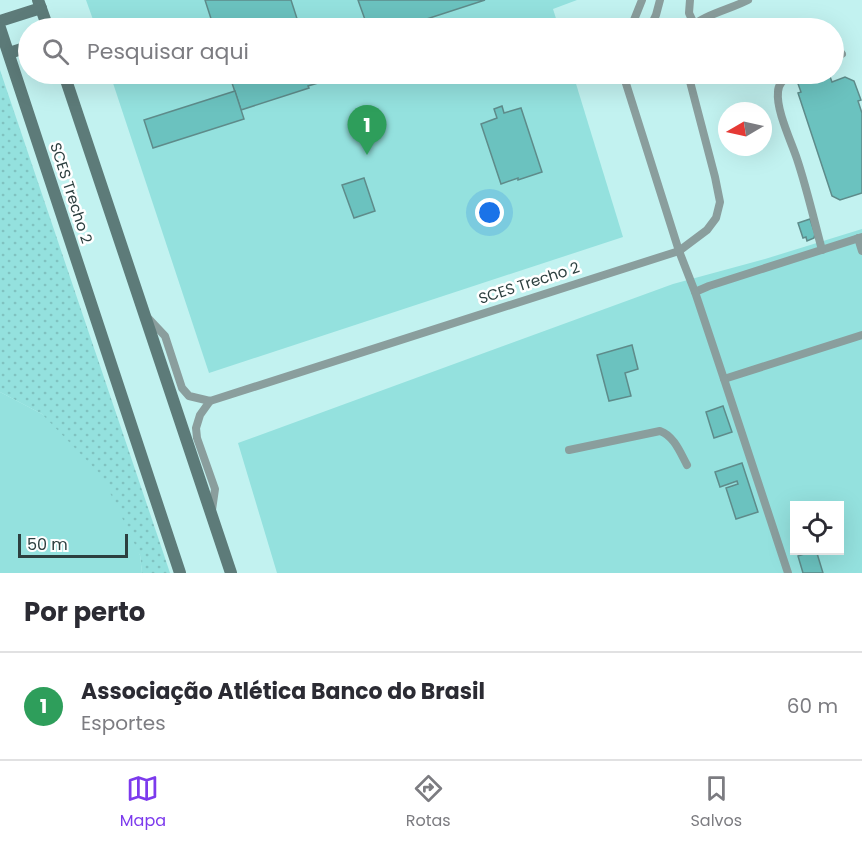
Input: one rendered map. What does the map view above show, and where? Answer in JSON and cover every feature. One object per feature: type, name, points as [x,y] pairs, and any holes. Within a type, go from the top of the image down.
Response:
[{"type":"main road","points":[[0,21],[40,4]]},
{"type":"main road","name":"SCES Trecho 2","points":[[0,28],[18,80]]},
{"type":"main road","points":[[9,53],[18,50]]},
{"type":"main road","name":"SCES Trecho 2","points":[[19,84],[180,573]]},
{"type":"main road","name":"SCES Trecho 2","points":[[67,84],[231,573]]},
{"type":"lane","points":[[635,18],[642,0]]},
{"type":"lane","points":[[655,18],[660,0]]},
{"type":"lane","points":[[690,0],[690,18]]},
{"type":"lane","points":[[709,18],[748,0]]},
{"type":"lane","points":[[627,84],[679,251],[695,292],[788,573]]},
{"type":"lane","name":"SCES Trecho 2","points":[[144,314],[165,336],[182,388],[189,396],[210,401],[679,251],[707,230],[716,218],[720,202],[691,84]]},
{"type":"lane","points":[[780,84],[777,95],[783,119],[798,161],[822,250]]},
{"type":"lane","points":[[695,292],[860,238],[862,251]]},
{"type":"lane","points":[[724,379],[862,335]]},
{"type":"lane","name":"SCES Trecho 2","points":[[210,401],[200,415],[196,428],[197,438],[215,489],[211,514]]},
{"type":"lane","points":[[569,450],[660,431],[667,433],[673,439],[687,465]]},
{"type":"shaded area","points":[[86,0],[577,0],[553,9],[556,18],[92,18]]},
{"type":"shaded area","points":[[0,70],[170,573],[142,573],[140,555],[42,414],[0,392]]},
{"type":"shaded area","points":[[113,84],[576,84],[623,237],[209,373]]},
{"type":"shaded area","points":[[862,229],[862,573],[277,573],[238,443],[673,284]]},
{"type":"shaded area","points":[[0,392],[42,414],[102,476],[140,555],[142,573],[0,573]]},
{"type":"building","points":[[205,0],[291,0],[297,18],[211,18]]},
{"type":"building","points":[[358,0],[485,0],[430,18],[364,18]]},
{"type":"building","points":[[845,77],[854,81],[861,100],[858,101],[862,113],[862,193],[840,200],[832,196],[798,93],[801,92],[798,84],[844,84]]},
{"type":"building","points":[[232,84],[315,84],[308,86],[309,88],[241,110]]},
{"type":"building","points":[[235,91],[244,119],[153,148],[144,120]]},
{"type":"building","points":[[502,106],[504,113],[521,108],[542,172],[501,184],[481,124],[497,118],[494,109]]},
{"type":"building","points":[[364,178],[375,211],[354,218],[342,185]]},
{"type":"building","points":[[810,219],[815,234],[814,238],[807,241],[806,237],[803,238],[798,223]]},
{"type":"building","points":[[632,345],[638,369],[625,373],[631,396],[609,401],[597,355]]},
{"type":"building","points":[[723,406],[732,432],[714,438],[706,412]]},
{"type":"building","points":[[742,463],[758,512],[736,519],[726,488],[738,484],[737,481],[720,487],[715,472]]},
{"type":"building","points":[[818,555],[823,573],[803,573],[798,556]]},
{"type":"place","name":"Associação Atlética Banco do Brasil","points":[[367,155]]}]
